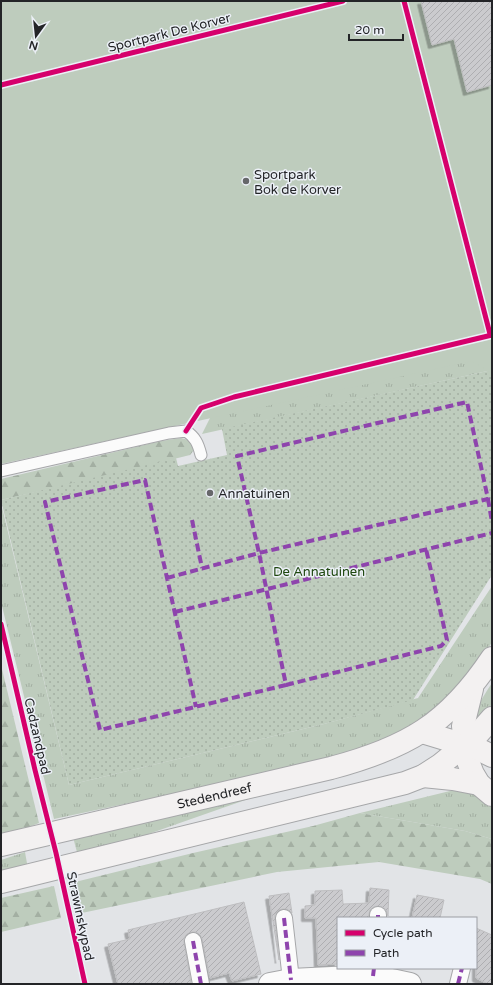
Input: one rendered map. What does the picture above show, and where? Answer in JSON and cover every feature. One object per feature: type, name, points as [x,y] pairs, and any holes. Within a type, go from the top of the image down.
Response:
[{"type":"main road","points":[[486,789],[468,765],[464,746],[463,726],[473,686],[492,658]]},
{"type":"main road","name":"Stedendreef","points":[[9,843],[356,761],[382,753],[422,732],[446,715],[473,686]]},
{"type":"main road","points":[[1,882],[405,783],[423,776],[440,765],[477,735],[492,718]]},
{"type":"main road","points":[[422,732],[478,749],[492,756]]},
{"type":"main road","points":[[423,776],[453,779],[486,789]]},
{"type":"street","points":[[284,918],[291,980]]},
{"type":"street","points":[[193,941],[201,984]]},
{"type":"street","points":[[458,984],[462,969]]},
{"type":"street","points":[[270,984],[291,980],[373,972],[410,984]]},
{"type":"lane","points":[[1,471],[169,433],[186,431],[194,437],[201,455]]},
{"type":"green space","name":"Sportpark Bok de Korver","points":[[1,1],[492,1],[492,373],[472,361],[1,464]]},
{"type":"green space","points":[[464,349],[492,370],[202,434],[210,418],[233,407]]},
{"type":"green space","name":"De Annatuinen","points":[[492,370],[492,575],[413,700],[324,724],[69,785],[1,500],[176,458],[178,466],[227,455],[222,429]]},
{"type":"green space","points":[[181,438],[192,441],[194,450],[190,455],[1,500],[1,479],[161,441]]},
{"type":"green space","points":[[1,503],[69,785],[324,724],[418,698],[492,586],[492,642],[465,686],[408,729],[354,755],[54,819],[1,602]]},
{"type":"green space","points":[[1,665],[39,823],[1,838]]},
{"type":"green space","points":[[492,683],[492,704],[482,719],[467,732],[484,695]]},
{"type":"green space","points":[[454,790],[471,791],[492,802],[492,839],[465,831],[360,813]]},
{"type":"green space","points":[[257,796],[100,851],[78,856],[73,837]]},
{"type":"green space","points":[[360,813],[465,831],[492,839],[492,884],[480,879],[379,862],[277,872],[77,914],[71,883],[193,853],[313,826]]},
{"type":"green space","points":[[25,852],[28,869],[1,875],[1,860]]},
{"type":"green space","points":[[54,886],[61,918],[1,932],[1,898]]},
{"type":"building","points":[[421,1],[492,1],[492,85],[467,92],[454,39],[432,45]]},
{"type":"building","points":[[370,888],[389,890],[388,916],[386,910],[378,906],[370,910],[368,917],[337,917],[337,964],[318,965],[316,918],[305,918],[305,906],[315,905],[315,891],[342,890],[343,904],[369,903]]},
{"type":"building","points":[[289,893],[292,913],[287,909],[283,909],[279,910],[275,914],[279,960],[269,896]]},
{"type":"building","points":[[417,895],[444,900],[440,917],[412,917]]},
{"type":"building","points":[[244,902],[261,974],[232,981],[229,973],[210,978],[202,939],[196,932],[192,932],[187,934],[184,938],[191,983],[118,984],[108,944],[130,939],[128,930]]},
{"type":"building","points":[[477,928],[492,935],[492,984],[488,984],[476,978]]},
{"type":"marked path","points":[[167,578],[259,553],[488,499],[467,402],[237,456],[259,553],[286,685],[100,730],[45,502],[145,480],[196,707]]},
{"type":"marked path","points":[[488,499],[492,522]]},
{"type":"marked path","points":[[192,520],[202,568]]},
{"type":"marked path","points":[[175,612],[492,533]]},
{"type":"marked path","points":[[286,685],[441,646],[447,640],[426,549]]},
{"type":"marked path","points":[[284,918],[291,980]]},
{"type":"marked path","points":[[193,941],[201,984]]},
{"type":"marked path","points":[[373,976],[374,969]]},
{"type":"marked path","points":[[458,984],[462,969]]},
{"type":"cycle path","name":"Sportpark De Korver","points":[[1,85],[343,1]]},
{"type":"cycle path","points":[[404,1],[490,334]]},
{"type":"cycle path","points":[[186,431],[201,408],[234,397],[492,335]]},
{"type":"cycle path","name":"Cadzandpad","points":[[1,624],[56,853],[85,984]]},
{"type":"place","name":"Sportpark Bok de Korver","points":[[246,181]]},
{"type":"place","name":"Annatuinen","points":[[210,493]]}]
